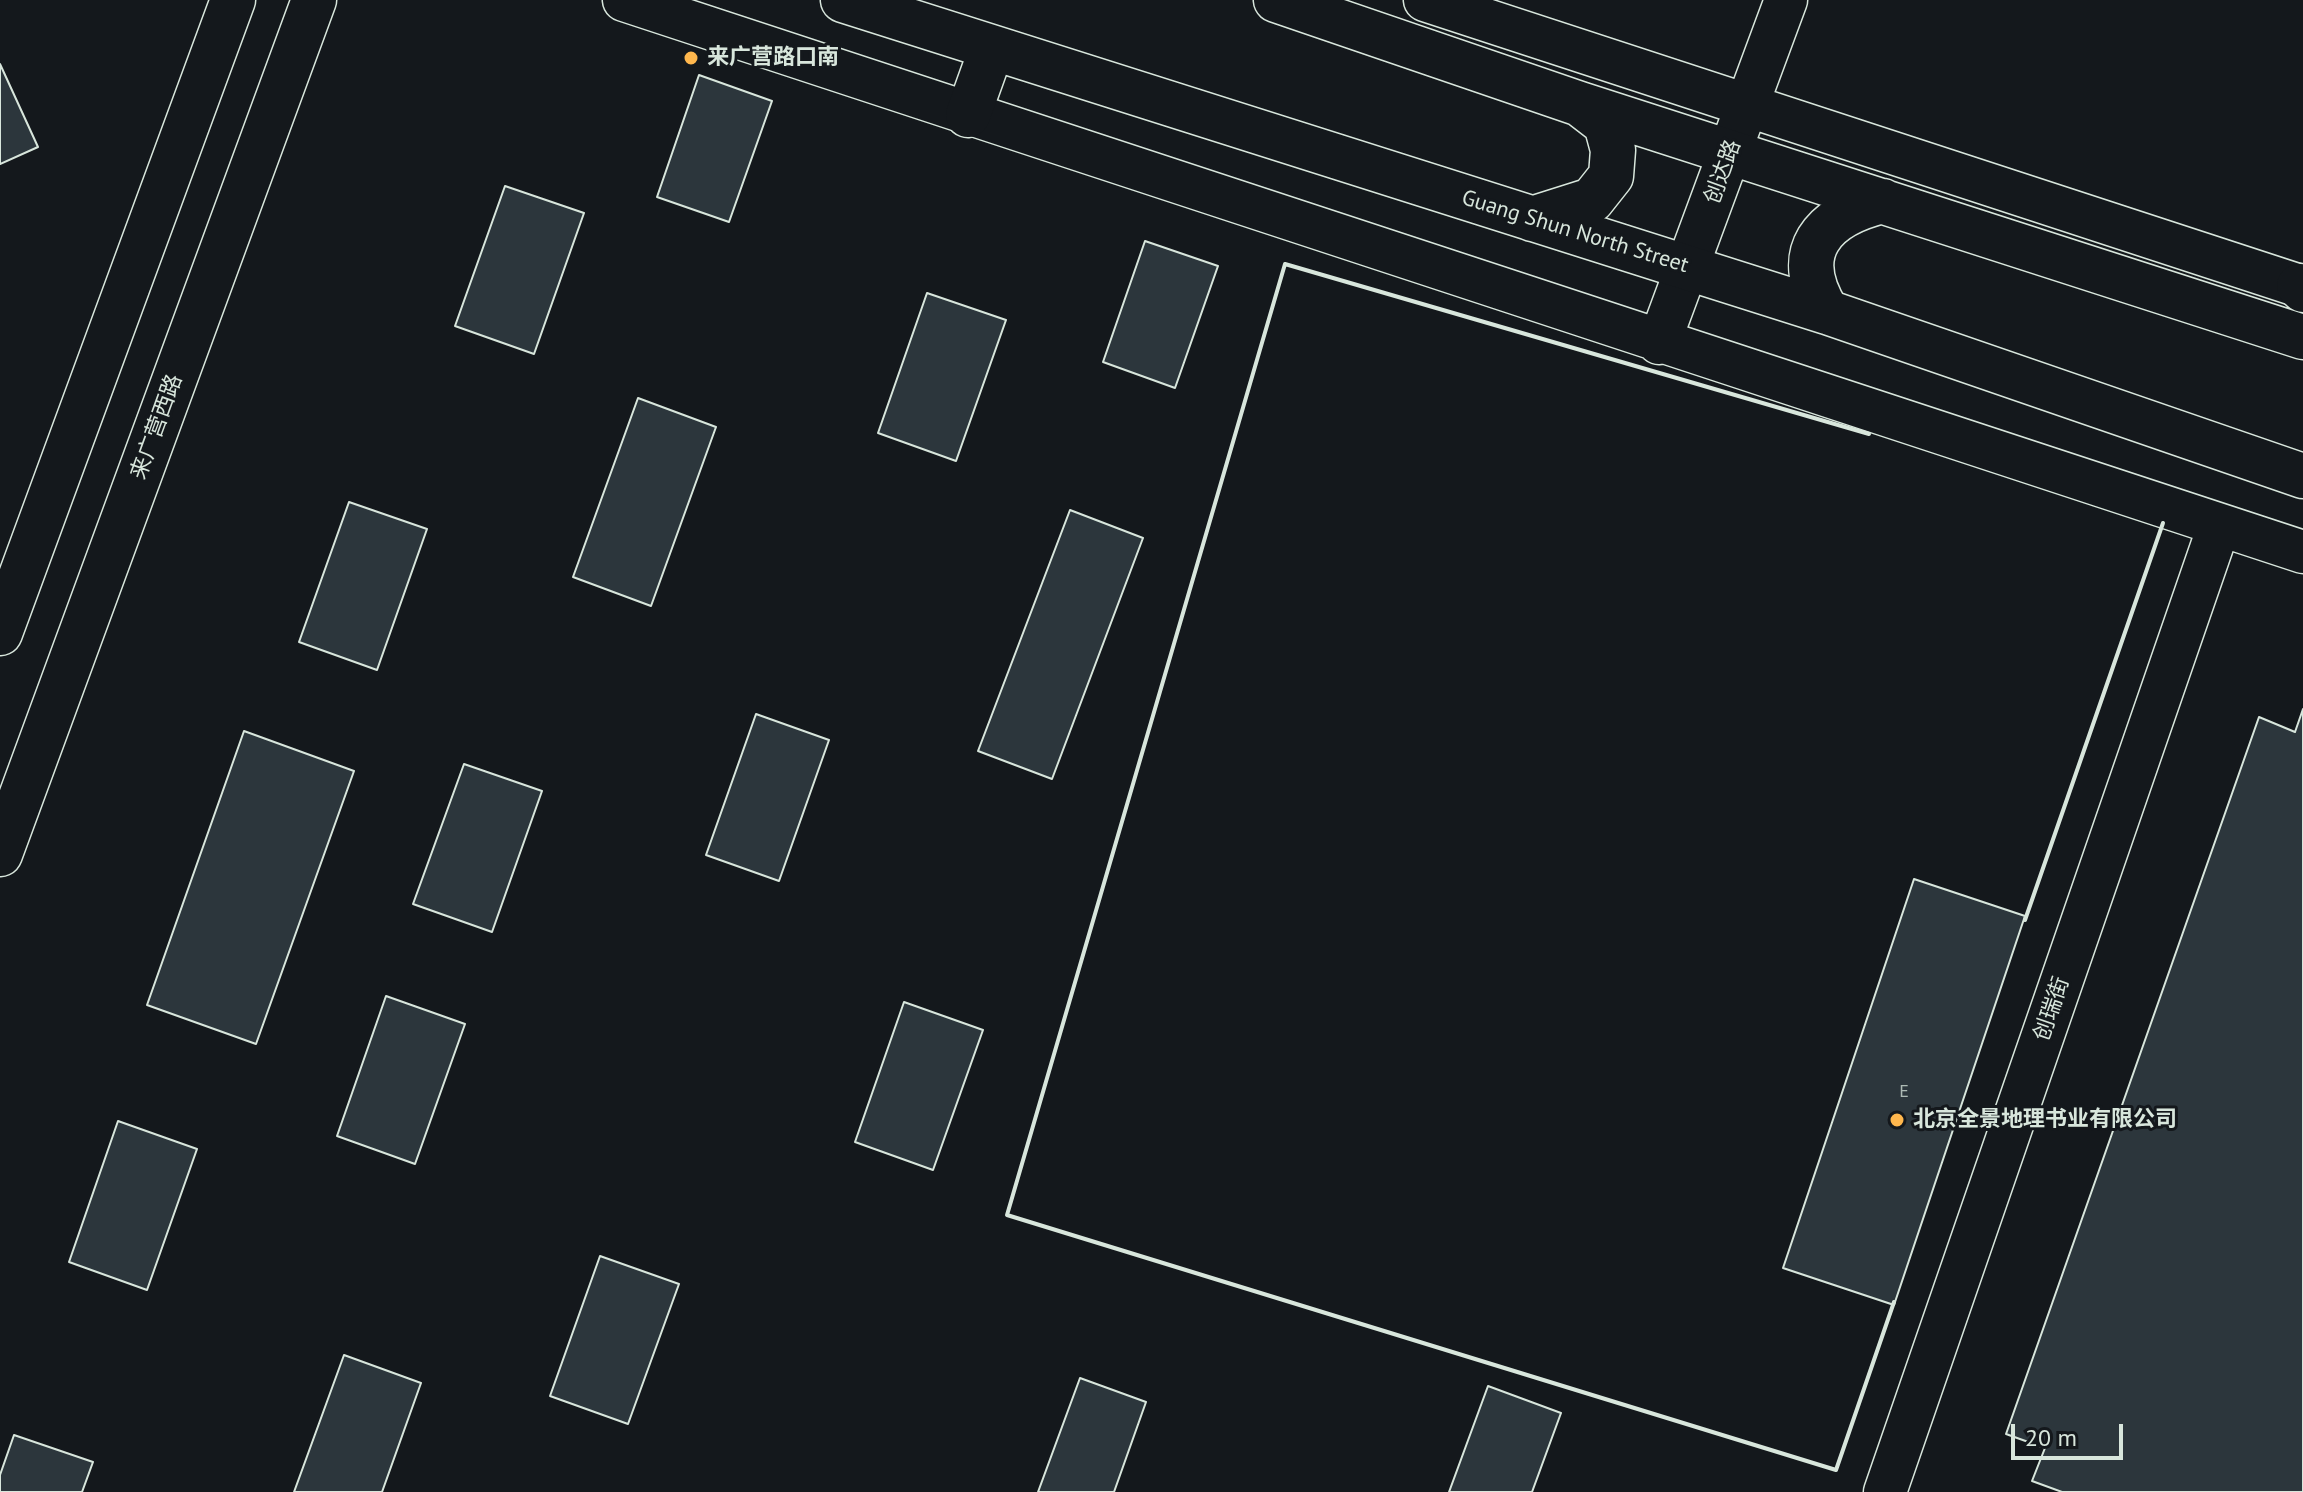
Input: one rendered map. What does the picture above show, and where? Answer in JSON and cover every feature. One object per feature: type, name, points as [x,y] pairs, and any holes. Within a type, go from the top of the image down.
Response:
[{"type":"main road","points":[[0,633],[233,0]]},
{"type":"main road","name":"来广营西路","points":[[0,854],[314,0]]},
{"type":"main road","name":"Guang Shun North Street","points":[[843,0],[1827,312],[2303,476]]},
{"type":"main road","points":[[1276,0],[1580,104],[2303,337]]},
{"type":"main road","points":[[968,115],[992,48]]},
{"type":"main road","points":[[1532,219],[1592,200],[1611,176],[1613,150],[1606,124],[1580,104]]},
{"type":"main road","points":[[1827,312],[1814,291],[1811,272],[1819,238],[1831,222],[1852,209],[1883,201]]},
{"type":"street","points":[[624,0],[1659,343],[2303,552]]},
{"type":"street","points":[[1425,0],[2302,288]]},
{"type":"street","name":"创达路","points":[[1659,343],[1786,0]]},
{"type":"street","name":"创瑞街","points":[[1885,1492],[2219,526]]},
{"type":"building","points":[[0,64],[38,147],[0,164]]},
{"type":"building","points":[[699,75],[772,101],[729,222],[657,197]]},
{"type":"building","points":[[505,186],[584,213],[534,354],[455,326]]},
{"type":"building","points":[[1145,241],[1218,266],[1175,388],[1103,362]]},
{"type":"building","points":[[927,293],[1006,320],[956,461],[878,433]]},
{"type":"building","points":[[638,398],[716,427],[651,606],[573,577]]},
{"type":"building","points":[[349,502],[427,529],[377,670],[299,642]]},
{"type":"building","points":[[1070,510],[1143,538],[1052,779],[978,751]]},
{"type":"building","points":[[2303,709],[2303,1492],[2062,1492],[2032,1481],[2045,1448],[2006,1434],[2259,717],[2295,732]]},
{"type":"building","points":[[756,714],[829,740],[779,881],[706,855]]},
{"type":"building","points":[[244,731],[354,771],[256,1044],[147,1005]]},
{"type":"building","points":[[464,764],[542,791],[492,932],[413,904]]},
{"type":"building","points":[[1914,879],[2025,916],[1894,1305],[1783,1268]]},
{"type":"building","points":[[386,996],[465,1024],[415,1164],[337,1136]]},
{"type":"building","points":[[904,1002],[983,1030],[933,1170],[855,1142]]},
{"type":"building","points":[[118,1121],[197,1149],[147,1290],[69,1262]]},
{"type":"building","points":[[600,1256],[679,1284],[628,1424],[550,1396]]},
{"type":"building","points":[[344,1355],[421,1383],[382,1492],[294,1492]]},
{"type":"building","points":[[1080,1378],[1146,1402],[1114,1492],[1038,1492]]},
{"type":"building","points":[[1488,1386],[1561,1413],[1532,1492],[1449,1492]]},
{"type":"building","points":[[14,1435],[93,1462],[82,1492],[0,1492],[0,1475]]},
{"type":"wall","points":[[1869,434],[1285,264],[1007,1215],[1836,1470],[1894,1302]]},
{"type":"wall","points":[[2025,920],[2163,523]]},
{"type":"place","name":"来广营路口南","points":[[691,58]]},
{"type":"place","name":"北京全景地理书业有限公司","points":[[1897,1120]]}]
